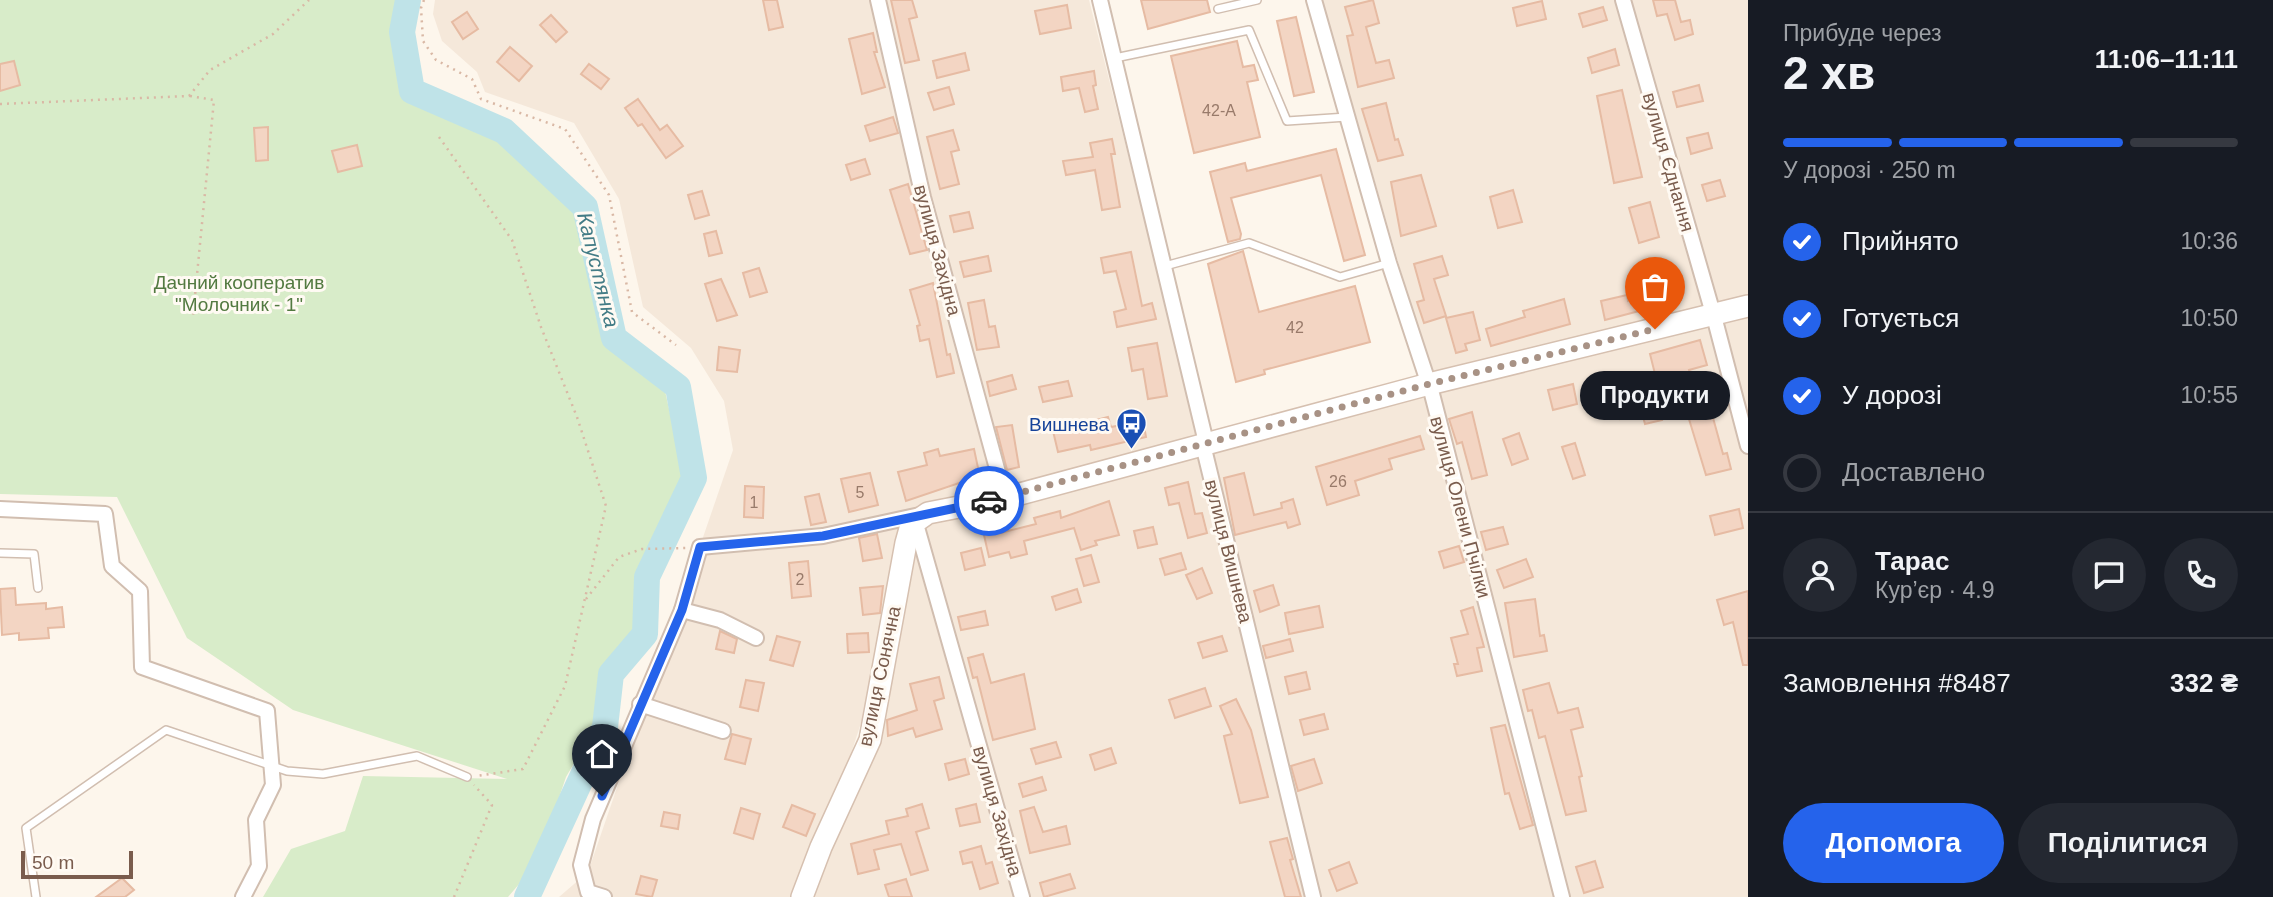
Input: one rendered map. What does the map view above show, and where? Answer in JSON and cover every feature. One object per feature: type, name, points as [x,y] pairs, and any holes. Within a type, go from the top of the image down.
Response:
[{"type":"street","name":"вулиця Західна","points":[[878,0],[923,197],[1004,498]]},
{"type":"street","name":"вулиця Вишнева","points":[[1100,0],[1313,897]]},
{"type":"street","name":"вулиця Олени Пчілки","points":[[1314,0],[1389,264],[1429,384],[1562,897]]},
{"type":"street","name":"вулиця Єднання","points":[[1623,0],[1748,446]]},
{"type":"street","points":[[604,897],[588,892],[581,865],[593,819],[682,610],[700,547],[823,536],[929,516],[1429,384],[1748,306]]},
{"type":"street","points":[[0,509],[105,514],[112,566],[140,591],[142,667],[267,711],[273,785],[256,820],[259,866],[243,897]]},
{"type":"street","name":"вулиця Західна","points":[[929,516],[918,531],[1023,897]]},
{"type":"street","name":"вулиця Сонячна","points":[[802,897],[821,847],[870,740],[929,516]]},
{"type":"street","points":[[682,610],[720,620],[755,638]]},
{"type":"street","points":[[640,705],[723,731]]},
{"type":"lane","points":[[1218,9],[1257,0]]},
{"type":"lane","points":[[1115,58],[1249,30],[1287,121],[1347,117]]},
{"type":"lane","points":[[1165,265],[1249,243],[1340,277],[1389,264]]},
{"type":"lane","points":[[0,553],[34,554],[38,588]]},
{"type":"lane","points":[[36,897],[26,828],[166,730],[287,771],[323,774],[416,756],[467,777]]},
{"type":"path","points":[[189,96],[210,70],[273,34],[309,0]]},
{"type":"path","points":[[424,0],[421,8],[423,41],[436,60],[472,79],[481,99],[565,129],[609,195],[632,312],[676,345]]},
{"type":"path","points":[[0,104],[189,96],[214,100],[193,316]]},
{"type":"path","points":[[439,137],[512,240],[541,327],[577,417],[606,506],[565,686],[523,769],[467,777]]},
{"type":"path","points":[[583,602],[619,556],[642,549],[670,549]]},
{"type":"path","points":[[454,897],[492,805],[467,777]]},
{"type":"shaded area","points":[[435,0],[1089,0],[1200,440],[913,510],[876,677],[844,775],[799,897],[559,897],[588,872],[733,450],[724,401],[691,348],[643,307],[619,199],[574,123],[485,92],[477,72],[442,41],[433,14]]},
{"type":"shaded area","points":[[1322,0],[1748,0],[1748,300],[1432,378]]},
{"type":"shaded area","points":[[1748,310],[1748,897],[807,897],[863,766],[917,526]]},
{"type":"green space","name":"Дачний кооператив \"Молочник - 1\"","points":[[0,0],[398,0],[392,31],[400,94],[492,136],[571,202],[609,346],[665,391],[684,476],[638,571],[635,633],[600,669],[595,727],[566,777],[537,863],[508,897],[263,897],[291,849],[345,831],[363,776],[507,779],[293,710],[187,638],[117,497],[0,494]]},
{"type":"building","points":[[763,0],[777,0],[783,27],[769,30]]},
{"type":"building","points":[[891,0],[912,0],[917,17],[909,19],[919,60],[905,63]]},
{"type":"building","points":[[1141,0],[1207,0],[1210,12],[1148,29]]},
{"type":"building","points":[[1373,0],[1379,23],[1366,27],[1376,63],[1389,60],[1394,78],[1358,87],[1347,36],[1353,35],[1345,7]]},
{"type":"building","points":[[1653,0],[1675,0],[1681,22],[1690,20],[1693,34],[1675,40],[1667,14],[1657,16]]},
{"type":"building","points":[[1542,1],[1546,19],[1517,26],[1513,8]]},
{"type":"building","points":[[1067,5],[1071,28],[1040,34],[1035,11]]},
{"type":"building","points":[[1603,7],[1607,20],[1583,27],[1579,14]]},
{"type":"building","points":[[467,12],[478,29],[463,39],[452,22]]},
{"type":"building","points":[[551,15],[567,32],[556,42],[540,25]]},
{"type":"building","points":[[1296,17],[1314,92],[1294,96],[1277,21]]},
{"type":"building","points":[[873,33],[877,52],[874,52],[885,87],[862,94],[849,39]]},
{"type":"building","points":[[1237,41],[1243,67],[1254,65],[1258,80],[1247,82],[1260,137],[1194,153],[1171,56]]},
{"type":"building","points":[[510,47],[532,66],[519,81],[497,62]]},
{"type":"building","points":[[1615,49],[1619,65],[1592,73],[1588,58]]},
{"type":"building","points":[[965,53],[969,70],[937,78],[933,61]]},
{"type":"building","points":[[14,61],[20,85],[0,91],[0,64]]},
{"type":"building","points":[[589,64],[609,79],[601,89],[581,74]]},
{"type":"building","points":[[1094,71],[1096,85],[1093,86],[1098,109],[1085,112],[1079,88],[1063,91],[1061,77]]},
{"type":"building","points":[[1699,85],[1703,101],[1677,107],[1673,92]]},
{"type":"building","points":[[949,87],[954,104],[934,110],[928,93]]},
{"type":"building","points":[[1622,90],[1642,177],[1614,183],[1597,96]]},
{"type":"building","points":[[638,99],[660,130],[667,125],[683,146],[666,158],[642,124],[638,126],[625,108]]},
{"type":"building","points":[[1386,103],[1395,140],[1398,139],[1403,155],[1378,161],[1362,109]]},
{"type":"building","points":[[893,117],[898,133],[870,141],[865,126]]},
{"type":"building","points":[[268,127],[268,160],[256,161],[254,128]]},
{"type":"building","points":[[953,130],[959,150],[951,152],[959,184],[940,189],[927,137]]},
{"type":"building","points":[[1708,133],[1712,148],[1691,154],[1687,138]]},
{"type":"building","points":[[1112,139],[1115,154],[1111,154],[1120,207],[1102,210],[1095,170],[1066,175],[1063,161],[1093,157],[1090,143]]},
{"type":"building","points":[[357,145],[362,166],[338,172],[332,151]]},
{"type":"building","points":[[1336,149],[1365,255],[1344,261],[1321,175],[1231,198],[1241,234],[1240,239],[1228,242],[1210,172],[1245,163],[1247,171]]},
{"type":"building","points":[[865,159],[870,174],[851,180],[846,165]]},
{"type":"building","points":[[1421,175],[1436,226],[1401,236],[1391,182]]},
{"type":"building","points":[[1720,180],[1725,196],[1707,201],[1702,185]]},
{"type":"building","points":[[908,184],[927,250],[910,254],[890,190]]},
{"type":"building","points":[[1513,190],[1522,222],[1498,228],[1490,197]]},
{"type":"building","points":[[702,191],[709,215],[695,219],[688,195]]},
{"type":"building","points":[[1650,202],[1659,237],[1639,243],[1629,208]]},
{"type":"building","points":[[969,212],[973,228],[954,232],[950,216]]},
{"type":"building","points":[[716,231],[722,253],[709,256],[704,234]]},
{"type":"building","points":[[1243,251],[1259,312],[1355,286],[1370,342],[1264,370],[1265,374],[1236,382],[1208,264]]},
{"type":"building","points":[[1131,252],[1142,306],[1152,303],[1156,319],[1117,327],[1114,312],[1126,309],[1116,271],[1104,273],[1101,258]]},
{"type":"building","points":[[988,256],[991,271],[964,277],[960,262]]},
{"type":"building","points":[[1442,256],[1448,275],[1434,279],[1446,316],[1424,323],[1417,302],[1424,300],[1414,264]]},
{"type":"building","points":[[759,268],[767,292],[750,297],[743,273]]},
{"type":"building","points":[[721,279],[737,315],[717,321],[705,284]]},
{"type":"building","points":[[933,283],[947,355],[950,354],[954,373],[937,377],[929,339],[920,341],[917,326],[920,325],[910,290]]},
{"type":"building","points":[[1677,287],[1681,300],[1605,320],[1601,301],[1627,295],[1628,301]]},
{"type":"building","points":[[1564,299],[1570,324],[1491,346],[1486,329],[1525,317],[1523,311]]},
{"type":"building","points":[[984,300],[989,327],[995,326],[999,347],[977,350],[968,303]]},
{"type":"building","points":[[1473,312],[1480,340],[1465,344],[1467,350],[1456,353],[1446,318]]},
{"type":"building","points":[[1700,340],[1707,365],[1689,370],[1699,410],[1710,407],[1723,454],[1727,453],[1731,469],[1706,475],[1685,406],[1660,412],[1662,420],[1645,424],[1642,413],[1620,419],[1615,401],[1629,398],[1630,402],[1660,394],[1650,354]]},
{"type":"building","points":[[1157,343],[1167,396],[1148,399],[1143,369],[1132,371],[1128,348]]},
{"type":"building","points":[[719,347],[740,350],[737,372],[717,370]]},
{"type":"building","points":[[1012,375],[1016,389],[990,396],[987,382]]},
{"type":"building","points":[[1068,381],[1072,396],[1043,402],[1039,387]]},
{"type":"building","points":[[1573,384],[1577,404],[1553,410],[1548,390]]},
{"type":"building","points":[[1472,412],[1487,475],[1472,479],[1462,442],[1457,444],[1449,419]]},
{"type":"building","points":[[1108,417],[1111,427],[1143,421],[1146,437],[1091,450],[1090,445],[1058,452],[1053,431]]},
{"type":"building","points":[[1012,425],[1019,467],[1007,470],[996,427]]},
{"type":"building","points":[[1519,433],[1528,459],[1512,465],[1503,439]]},
{"type":"building","points":[[1420,436],[1424,449],[1389,459],[1392,469],[1355,481],[1359,495],[1327,505],[1316,467]]},
{"type":"building","points":[[1575,443],[1585,475],[1573,479],[1562,447]]},
{"type":"building","points":[[938,449],[940,456],[974,449],[981,482],[960,486],[959,483],[906,501],[898,472],[927,465],[924,453]]},
{"type":"building","points":[[870,473],[878,505],[849,512],[841,479]]},
{"type":"building","points":[[1244,473],[1254,515],[1282,508],[1281,503],[1293,499],[1300,524],[1288,528],[1286,522],[1235,535],[1224,478]]},
{"type":"building","points":[[1188,482],[1195,514],[1202,513],[1207,533],[1188,538],[1179,503],[1169,505],[1165,488]]},
{"type":"building","points":[[745,486],[764,487],[763,518],[744,517]]},
{"type":"building","points":[[819,494],[826,522],[811,525],[805,497]]},
{"type":"building","points":[[1109,501],[1119,535],[1095,541],[1097,545],[1081,550],[1074,528],[1024,541],[1027,554],[1011,558],[1009,552],[989,557],[981,522],[997,518],[1000,533],[1036,524],[1034,518],[1060,511],[1061,518]]},
{"type":"building","points":[[1739,509],[1743,528],[1715,535],[1710,516]]},
{"type":"building","points":[[1153,527],[1157,544],[1138,548],[1134,531]]},
{"type":"building","points":[[1503,527],[1508,544],[1486,550],[1481,532]]},
{"type":"building","points":[[877,534],[882,558],[863,561],[859,538]]},
{"type":"building","points":[[1459,546],[1464,562],[1444,568],[1439,552]]},
{"type":"building","points":[[981,548],[985,565],[965,570],[961,553]]},
{"type":"building","points":[[1181,553],[1186,569],[1165,575],[1160,559]]},
{"type":"building","points":[[1091,555],[1099,582],[1084,586],[1076,559]]},
{"type":"building","points":[[1526,559],[1533,577],[1504,588],[1497,570]]},
{"type":"building","points":[[808,561],[811,596],[792,598],[789,563]]},
{"type":"building","points":[[1202,568],[1212,593],[1197,599],[1186,575]]},
{"type":"building","points":[[1273,585],[1279,605],[1260,612],[1254,591]]},
{"type":"building","points":[[883,586],[880,613],[863,615],[860,588]]},
{"type":"building","points":[[15,588],[16,605],[46,603],[46,609],[62,607],[64,627],[48,628],[49,638],[19,640],[19,633],[2,635],[0,589]]},
{"type":"building","points":[[1077,589],[1081,602],[1056,610],[1052,597]]},
{"type":"building","points":[[1748,591],[1748,665],[1743,665],[1733,622],[1724,625],[1717,600]]},
{"type":"building","points":[[1535,599],[1540,636],[1544,635],[1547,651],[1514,657],[1505,603]]},
{"type":"building","points":[[1319,606],[1323,627],[1289,634],[1285,613]]},
{"type":"building","points":[[1473,607],[1484,647],[1477,648],[1482,671],[1457,676],[1454,664],[1458,664],[1451,638],[1468,634],[1461,611]]},
{"type":"building","points":[[985,611],[988,625],[961,630],[958,617]]},
{"type":"building","points":[[720,631],[737,639],[734,653],[716,649]]},
{"type":"building","points":[[868,633],[869,652],[848,653],[847,634]]},
{"type":"building","points":[[777,636],[800,642],[793,666],[770,660]]},
{"type":"building","points":[[1222,636],[1227,651],[1203,658],[1198,643]]},
{"type":"building","points":[[1290,639],[1293,651],[1266,658],[1263,646]]},
{"type":"building","points":[[983,654],[991,683],[1024,674],[1035,729],[993,740],[977,677],[973,678],[968,658]]},
{"type":"building","points":[[1306,672],[1310,689],[1289,694],[1285,677]]},
{"type":"building","points":[[939,677],[944,698],[934,701],[942,729],[916,737],[913,728],[888,736],[887,720],[917,710],[910,684]]},
{"type":"building","points":[[746,680],[764,683],[758,711],[740,707]]},
{"type":"building","points":[[1549,683],[1558,713],[1578,708],[1583,727],[1571,730],[1582,776],[1579,777],[1586,811],[1566,815],[1545,736],[1539,738],[1532,710],[1528,711],[1523,690]]},
{"type":"building","points":[[1205,688],[1211,706],[1175,718],[1169,700]]},
{"type":"building","points":[[1236,699],[1251,730],[1268,797],[1240,803],[1224,736],[1232,734],[1220,706]]},
{"type":"building","points":[[1324,714],[1328,729],[1304,735],[1300,720]]},
{"type":"building","points":[[1505,725],[1533,825],[1520,829],[1509,793],[1505,794],[1491,728]]},
{"type":"building","points":[[732,734],[751,739],[745,764],[725,759]]},
{"type":"building","points":[[1056,742],[1061,757],[1036,764],[1031,749]]},
{"type":"building","points":[[1111,748],[1116,763],[1095,770],[1090,755]]},
{"type":"building","points":[[965,759],[969,774],[949,780],[945,764]]},
{"type":"building","points":[[1314,759],[1322,783],[1298,791],[1291,766]]},
{"type":"building","points":[[1042,777],[1046,790],[1023,797],[1019,784]]},
{"type":"building","points":[[922,804],[929,828],[916,832],[928,870],[911,875],[901,844],[874,850],[879,869],[858,874],[851,844],[889,834],[886,821],[908,816],[906,809]]},
{"type":"building","points":[[976,804],[980,822],[960,826],[956,809]]},
{"type":"building","points":[[792,805],[815,814],[806,836],[783,827]]},
{"type":"building","points":[[1034,807],[1043,832],[1066,826],[1070,844],[1030,853],[1020,811]]},
{"type":"building","points":[[741,808],[760,814],[753,839],[734,833]]},
{"type":"building","points":[[664,812],[680,815],[678,829],[661,826]]},
{"type":"building","points":[[1287,838],[1293,859],[1290,860],[1301,897],[1285,897],[1270,842]]},
{"type":"building","points":[[981,846],[986,864],[992,862],[998,883],[980,889],[972,862],[963,864],[960,852]]},
{"type":"building","points":[[1595,861],[1603,887],[1584,893],[1576,867]]},
{"type":"building","points":[[1349,862],[1357,883],[1337,891],[1329,870]]},
{"type":"building","points":[[1070,874],[1075,888],[1044,897],[1040,883]]},
{"type":"building","points":[[641,876],[657,880],[652,897],[636,894]]},
{"type":"building","points":[[122,878],[134,890],[125,897],[96,897]]},
{"type":"building","points":[[906,879],[912,897],[889,897],[885,885]]},
{"type":"waterway","name":"Капустянка","points":[[408,0],[402,32],[412,91],[504,131],[585,207],[614,338],[678,387],[694,478],[647,577],[645,634],[611,674],[605,727],[527,897]]},
{"type":"way so far","points":[[989,501],[1429,384],[1655,329]]},
{"type":"place","name":"Продукти","points":[[1655,329]]},
{"type":"place","name":"Вишнева","points":[[1132,451]]},
{"type":"route","points":[[602,796],[682,610],[700,547],[823,536],[989,501]]}]
